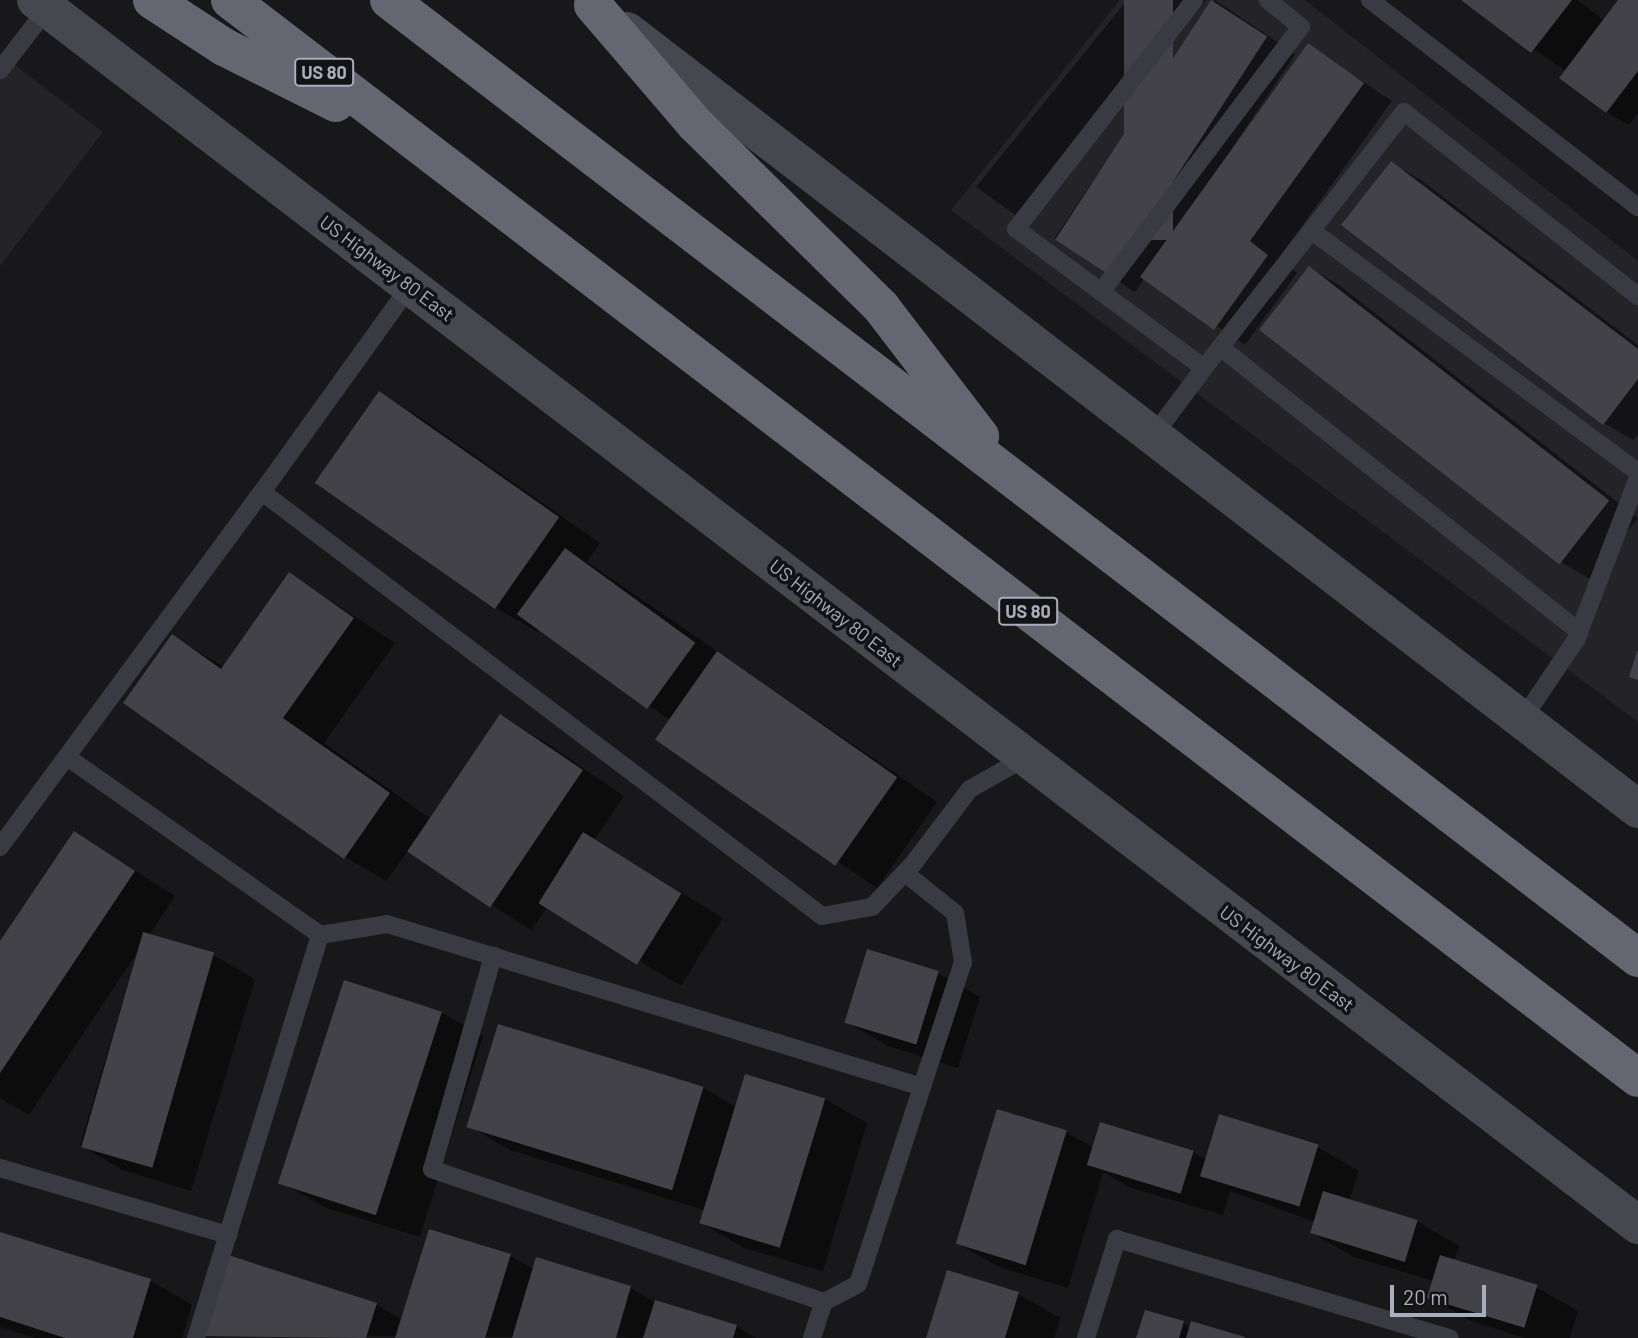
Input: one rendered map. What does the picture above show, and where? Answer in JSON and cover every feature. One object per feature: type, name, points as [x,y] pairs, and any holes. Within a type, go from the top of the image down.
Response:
[{"type":"highway","points":[[152,0],[224,47],[417,144]]},
{"type":"highway","name":"US 80","points":[[230,0],[1638,1078]]},
{"type":"highway","points":[[389,0],[1638,958]]},
{"type":"highway","points":[[590,3],[695,124],[881,307],[1014,479]]},
{"type":"main road","points":[[590,3],[1638,809]]},
{"type":"main road","name":"US Highway 80 East","points":[[42,4],[1638,1225]]},
{"type":"lane","points":[[1195,0],[1016,229],[1204,368]]},
{"type":"lane","points":[[1101,292],[1301,27],[1268,0]]},
{"type":"lane","points":[[1370,0],[1638,207]]},
{"type":"lane","points":[[0,70],[42,4]]},
{"type":"lane","points":[[1153,436],[1405,112],[1638,296]]},
{"type":"lane","points":[[1312,231],[1638,472]]},
{"type":"lane","points":[[0,847],[410,286]]},
{"type":"lane","points":[[1220,347],[1580,632]]},
{"type":"lane","points":[[1522,720],[1580,632],[1638,478]]},
{"type":"lane","points":[[262,492],[822,916],[872,907],[905,873],[970,789],[1025,758]]},
{"type":"lane","points":[[67,757],[320,934],[387,923],[922,1087]]},
{"type":"lane","points":[[812,1338],[824,1302],[858,1283],[963,962],[954,913],[905,873]]},
{"type":"lane","points":[[196,1338],[320,934]]},
{"type":"lane","points":[[494,956],[432,1169],[824,1302]]},
{"type":"lane","points":[[0,1168],[228,1236]]},
{"type":"lane","points":[[1086,1338],[1117,1239],[1450,1338]]},
{"type":"shaded area","points":[[1120,0],[1305,0],[1638,261],[1638,722],[951,210]]},
{"type":"shaded area","points":[[0,54],[103,132],[0,266]]},
{"type":"building","points":[[1124,0],[1173,0],[1173,240],[1124,240]]},
{"type":"building","points":[[1211,0],[1267,36],[1111,276],[1055,240]]},
{"type":"building","points":[[1461,0],[1572,0],[1531,53]]},
{"type":"building","points":[[1618,0],[1638,0],[1638,71],[1606,113],[1559,78]]},
{"type":"building","points":[[1308,43],[1364,83],[1250,241],[1268,255],[1214,330],[1140,277]]},
{"type":"building","points":[[1391,161],[1638,349],[1638,379],[1603,425],[1341,225]]},
{"type":"building","points":[[1309,266],[1609,501],[1559,564],[1259,330]]},
{"type":"building","points":[[379,391],[559,517],[495,609],[315,483]]},
{"type":"building","points":[[565,548],[695,643],[647,709],[517,614]]},
{"type":"building","points":[[289,572],[354,618],[283,718],[390,793],[344,859],[123,703],[172,634],[221,669]]},
{"type":"building","points":[[717,651],[897,777],[835,866],[655,739]]},
{"type":"building","points":[[1638,651],[1638,680],[1629,677]]},
{"type":"building","points":[[500,714],[583,770],[490,908],[407,852]]},
{"type":"building","points":[[74,831],[135,871],[0,1073],[0,941]]},
{"type":"building","points":[[583,832],[681,893],[637,965],[538,903]]},
{"type":"building","points":[[143,932],[214,952],[152,1168],[81,1147]]},
{"type":"building","points":[[867,949],[939,971],[916,1045],[844,1023]]},
{"type":"building","points":[[344,980],[442,1012],[376,1215],[278,1184]]},
{"type":"building","points":[[498,1024],[704,1087],[672,1190],[466,1127]]},
{"type":"building","points":[[745,1074],[825,1099],[780,1248],[699,1223]]},
{"type":"building","points":[[997,1109],[1067,1130],[1026,1265],[956,1244]]},
{"type":"building","points":[[1219,1114],[1318,1144],[1299,1207],[1200,1176]]},
{"type":"building","points":[[1100,1122],[1194,1151],[1181,1194],[1087,1165]]},
{"type":"building","points":[[1323,1191],[1418,1220],[1405,1262],[1310,1233]]},
{"type":"building","points":[[429,1229],[511,1254],[485,1338],[395,1338]]},
{"type":"building","points":[[0,1232],[151,1279],[133,1338],[65,1338],[0,1317]]},
{"type":"building","points":[[228,1255],[377,1303],[366,1338],[202,1336]]},
{"type":"building","points":[[1440,1255],[1538,1285],[1524,1328],[1427,1298]]},
{"type":"building","points":[[536,1257],[631,1286],[616,1338],[512,1338]]},
{"type":"building","points":[[947,1270],[1019,1292],[1005,1338],[926,1338]]},
{"type":"building","points":[[655,1300],[737,1325],[733,1338],[643,1338]]},
{"type":"building","points":[[1145,1310],[1184,1321],[1179,1338],[1136,1338]]},
{"type":"building","points":[[1191,1321],[1245,1337],[1245,1338],[1186,1338]]}]
